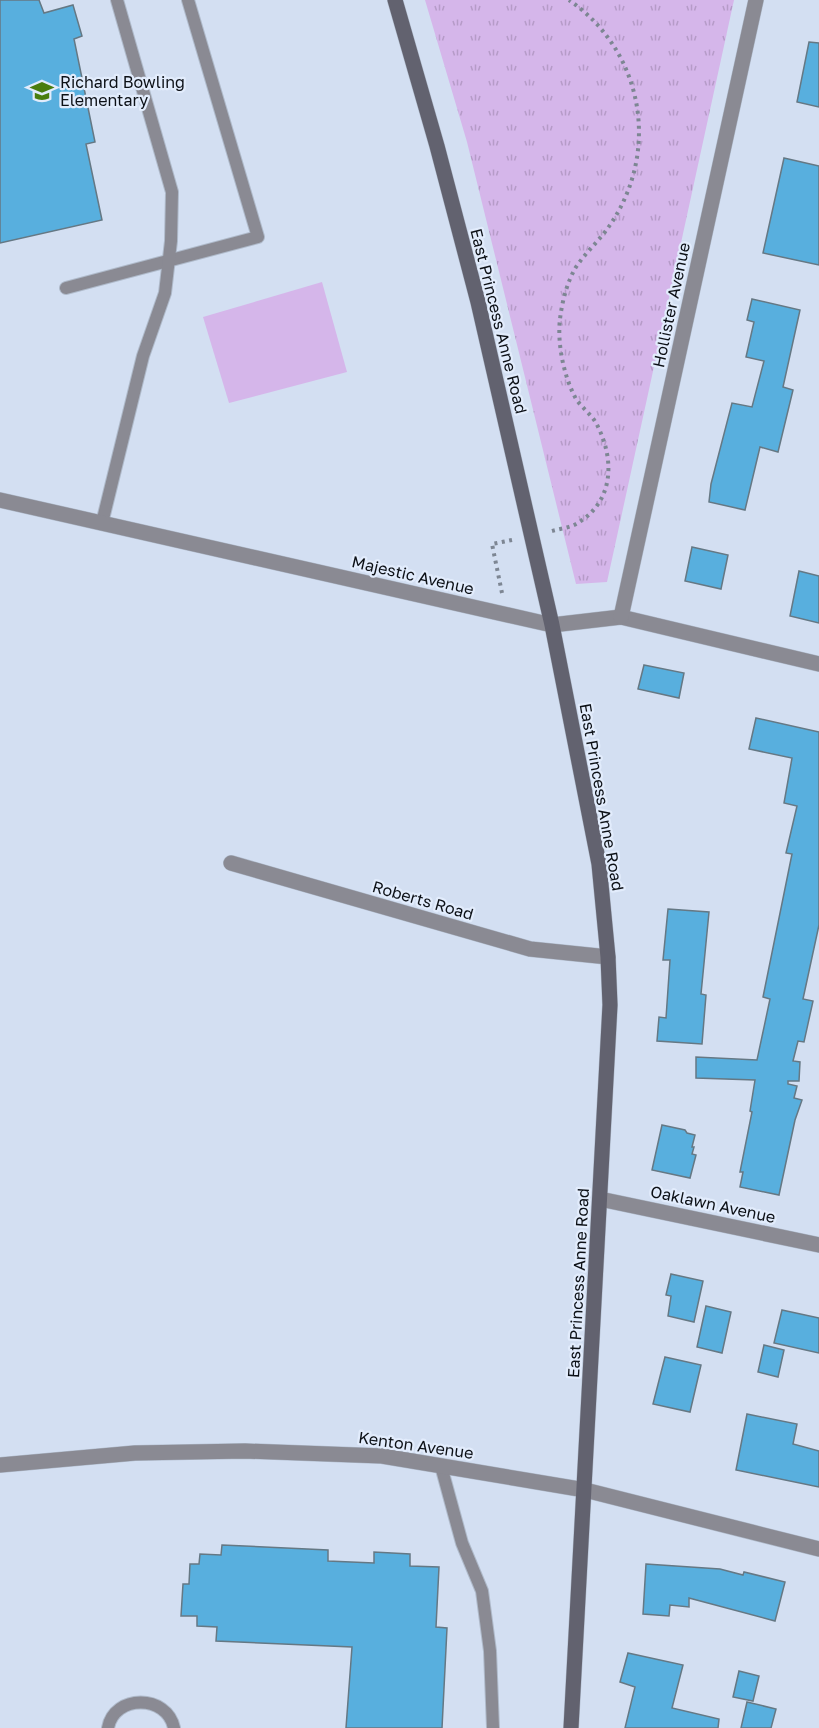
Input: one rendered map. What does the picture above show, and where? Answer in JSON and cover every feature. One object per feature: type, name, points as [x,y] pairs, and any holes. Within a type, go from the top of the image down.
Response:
[{"type":"main road","name":"East Princess Anne Road","points":[[395,0],[475,291],[552,625],[598,864],[608,957],[610,1005],[571,1728]]},
{"type":"street","name":"Hollister Avenue","points":[[621,617],[756,0]]},
{"type":"street","name":"Majestic Avenue","points":[[0,500],[552,625],[621,617],[819,664]]},
{"type":"street","name":"Roberts Road","points":[[231,863],[530,949],[608,957]]},
{"type":"street","name":"Oaklawn Avenue","points":[[600,1199],[819,1245]]},
{"type":"street","name":"Kenton Avenue","points":[[0,1465],[135,1452],[245,1451],[381,1456],[585,1490],[819,1550]]},
{"type":"lane","points":[[102,523],[143,356],[165,292],[172,192],[117,0]]},
{"type":"lane","points":[[66,288],[258,237],[188,0]]},
{"type":"lane","points":[[441,1466],[462,1543],[482,1591],[490,1651],[493,1728]]},
{"type":"lane","points":[[108,1728],[116,1712],[128,1704],[141,1701],[154,1704],[165,1712],[174,1728]]},
{"type":"path","points":[[507,615],[492,544],[572,526],[591,514],[601,502],[609,474],[608,450],[595,421],[577,399],[565,370],[560,320],[566,292],[576,268],[610,225],[633,180],[639,153],[640,125],[629,76],[618,52],[602,29],[585,11],[569,0]]},
{"type":"green space","points":[[425,0],[734,0],[607,582],[576,584],[467,142]]},
{"type":"green space","points":[[322,282],[347,372],[229,403],[203,317]]},
{"type":"building","name":"Richard Bowling Elementary","points":[[0,0],[39,0],[44,13],[73,5],[82,36],[74,39],[95,142],[86,144],[102,220],[0,243]]},
{"type":"building","points":[[809,42],[819,43],[819,107],[797,102]]},
{"type":"building","points":[[784,158],[819,166],[819,265],[763,253]]},
{"type":"building","points":[[752,299],[800,310],[783,387],[793,390],[778,452],[760,447],[745,510],[709,502],[711,484],[732,403],[752,407],[764,361],[746,357],[754,322],[747,320]]},
{"type":"building","points":[[692,547],[728,555],[721,589],[685,581]]},
{"type":"building","points":[[799,571],[819,576],[819,623],[790,616]]},
{"type":"building","points":[[644,665],[684,673],[679,698],[638,689]]},
{"type":"building","points":[[756,718],[819,732],[819,925],[803,999],[813,1001],[804,1042],[798,1041],[793,1061],[800,1062],[799,1081],[788,1081],[788,1084],[797,1086],[794,1098],[802,1100],[795,1120],[779,1195],[740,1187],[743,1172],[740,1172],[752,1112],[750,1111],[755,1080],[696,1078],[696,1057],[757,1060],[770,999],[763,997],[792,854],[786,853],[797,806],[784,803],[792,758],[749,749]]},
{"type":"building","points":[[668,909],[709,912],[701,994],[706,995],[702,1044],[657,1041],[659,1017],[666,1018],[670,960],[663,960]]},
{"type":"building","points":[[662,1125],[685,1130],[695,1135],[692,1154],[696,1155],[690,1178],[652,1170]]},
{"type":"building","points":[[671,1274],[703,1281],[694,1322],[668,1316],[671,1296],[666,1295]]},
{"type":"building","points":[[706,1306],[731,1312],[722,1353],[697,1347]]},
{"type":"building","points":[[782,1310],[819,1318],[819,1353],[774,1343]]},
{"type":"building","points":[[764,1345],[784,1350],[778,1377],[758,1372]]},
{"type":"building","points":[[665,1357],[701,1365],[690,1412],[653,1404]]},
{"type":"building","points":[[747,1414],[797,1424],[793,1444],[819,1451],[819,1487],[736,1470]]},
{"type":"building","points":[[222,1545],[328,1550],[328,1561],[374,1563],[374,1552],[410,1554],[410,1566],[439,1567],[436,1627],[447,1628],[442,1728],[346,1728],[352,1647],[216,1641],[217,1627],[197,1626],[197,1616],[181,1616],[183,1584],[189,1584],[190,1564],[199,1564],[200,1554],[221,1555]]},
{"type":"building","points":[[646,1564],[720,1569],[743,1575],[744,1572],[785,1582],[775,1621],[689,1598],[689,1607],[670,1605],[669,1616],[643,1614]]},
{"type":"building","points":[[628,1653],[683,1665],[672,1708],[719,1719],[718,1728],[625,1728],[635,1687],[620,1682]]},
{"type":"building","points":[[739,1671],[759,1676],[753,1701],[733,1697]]},
{"type":"building","points":[[747,1702],[776,1709],[771,1728],[741,1728]]},
{"type":"place","name":"Richard Bowling Elementary","points":[[42,91]]}]
